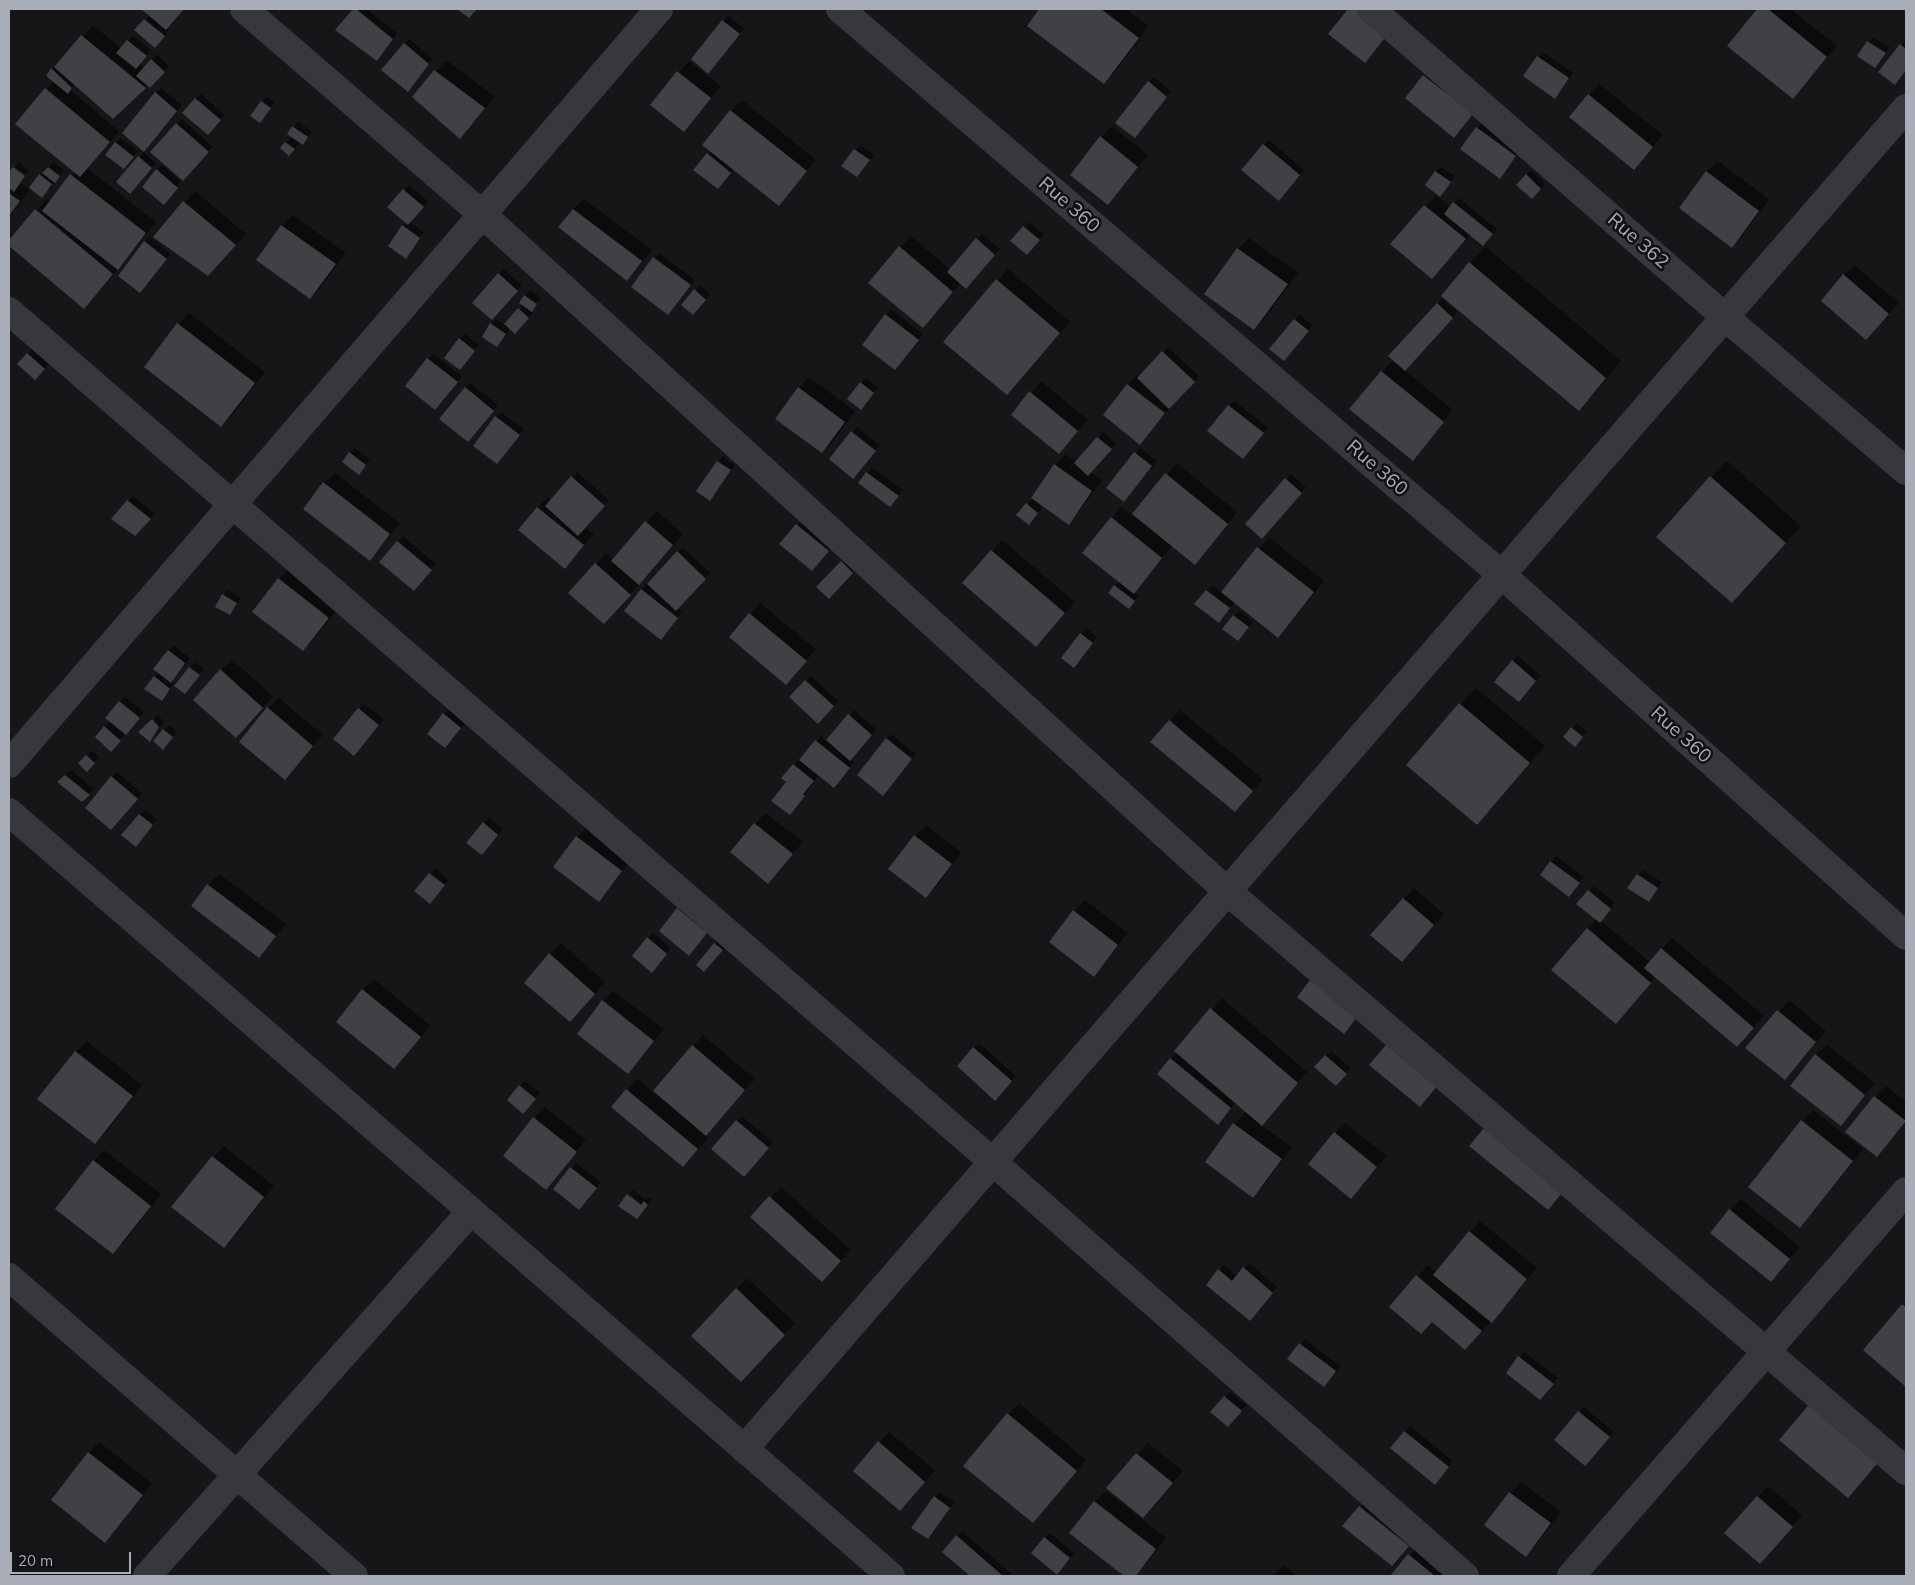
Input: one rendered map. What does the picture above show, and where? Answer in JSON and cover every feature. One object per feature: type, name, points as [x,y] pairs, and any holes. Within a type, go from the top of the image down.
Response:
[{"type":"street","points":[[244,9],[482,214],[1227,891],[1906,1471]]},
{"type":"street","points":[[9,764],[659,9]]},
{"type":"street","name":"Rue 360","points":[[840,9],[1502,575],[1906,936]]},
{"type":"street","name":"Rue 362","points":[[1371,9],[1725,317],[1906,470]]},
{"type":"street","points":[[744,1449],[1906,108]]},
{"type":"street","points":[[9,311],[231,505],[993,1162],[1465,1576]]},
{"type":"street","points":[[9,812],[471,1210],[890,1576]]},
{"type":"street","points":[[1571,1576],[1906,1191]]},
{"type":"street","points":[[147,1576],[471,1210]]},
{"type":"street","points":[[9,1276],[354,1576]]},
{"type":"building","points":[[141,9],[184,9],[166,30]]},
{"type":"building","points":[[353,9],[356,9],[393,39],[377,61],[335,30]]},
{"type":"building","points":[[457,9],[477,9],[469,18]]},
{"type":"building","points":[[1039,9],[1101,9],[1139,38],[1104,84],[1027,26]]},
{"type":"building","points":[[1348,9],[1357,9],[1388,34],[1365,63],[1328,34]]},
{"type":"building","points":[[1757,9],[1768,9],[1827,57],[1793,99],[1727,46]]},
{"type":"building","points":[[144,19],[165,36],[155,48],[134,30]]},
{"type":"building","points":[[722,20],[740,34],[708,74],[691,59]]},
{"type":"building","points":[[81,35],[146,88],[113,119],[54,67]]},
{"type":"building","points":[[127,40],[147,56],[136,69],[116,53]]},
{"type":"building","points":[[1867,41],[1886,53],[1875,68],[1857,56]]},
{"type":"building","points":[[404,43],[429,64],[408,92],[381,70]]},
{"type":"building","points":[[1900,44],[1906,49],[1906,70],[1895,85],[1878,72]]},
{"type":"building","points":[[1537,56],[1569,78],[1555,99],[1523,76]]},
{"type":"building","points":[[151,59],[165,72],[150,88],[136,76]]},
{"type":"building","points":[[51,68],[72,88],[68,94],[46,76]]},
{"type":"building","points":[[434,70],[485,108],[460,139],[412,97]]},
{"type":"building","points":[[677,71],[711,98],[684,132],[650,105]]},
{"type":"building","points":[[1423,75],[1473,114],[1454,138],[1405,98]]},
{"type":"building","points":[[1148,81],[1167,97],[1135,138],[1115,123]]},
{"type":"building","points":[[45,88],[110,142],[80,177],[15,124]]},
{"type":"building","points":[[155,92],[177,111],[144,152],[122,133]]},
{"type":"building","points":[[1588,94],[1653,147],[1634,170],[1569,117]]},
{"type":"building","points":[[195,98],[221,120],[208,135],[182,113]]},
{"type":"building","points":[[261,101],[271,108],[260,123],[250,116]]},
{"type":"building","points":[[730,110],[807,171],[779,206],[702,145]]},
{"type":"building","points":[[176,123],[209,152],[183,181],[150,152]]},
{"type":"building","points":[[292,126],[308,137],[303,145],[287,134]]},
{"type":"building","points":[[1476,127],[1516,156],[1500,179],[1460,149]]},
{"type":"building","points":[[1100,136],[1138,167],[1108,205],[1070,175]]},
{"type":"building","points":[[115,142],[134,157],[124,169],[105,155]]},
{"type":"building","points":[[285,142],[295,149],[289,156],[280,148]]},
{"type":"building","points":[[1263,144],[1300,175],[1279,201],[1241,170]]},
{"type":"building","points":[[854,149],[870,160],[857,177],[841,166]]},
{"type":"building","points":[[707,153],[731,173],[718,189],[693,170]]},
{"type":"building","points":[[138,156],[152,168],[130,194],[116,182]]},
{"type":"building","points":[[13,167],[25,176],[14,192],[9,188],[9,172]]},
{"type":"building","points":[[48,167],[60,176],[55,183],[42,173]]},
{"type":"building","points":[[156,169],[178,188],[164,205],[142,187]]},
{"type":"building","points":[[1435,171],[1451,182],[1440,197],[1425,185]]},
{"type":"building","points":[[1706,171],[1759,211],[1732,248],[1679,208]]},
{"type":"building","points":[[39,174],[52,184],[42,198],[29,188]]},
{"type":"building","points":[[70,174],[146,233],[118,270],[42,211]]},
{"type":"building","points":[[1526,174],[1541,189],[1532,199],[1516,185]]},
{"type":"building","points":[[403,189],[424,207],[408,225],[387,207]]},
{"type":"building","points":[[9,193],[20,201],[9,216]]},
{"type":"building","points":[[183,201],[236,245],[208,276],[153,237]]},
{"type":"building","points":[[1453,202],[1493,234],[1483,246],[1444,214]]},
{"type":"building","points":[[1424,205],[1466,239],[1432,279],[1390,244]]},
{"type":"building","points":[[35,209],[113,274],[84,309],[9,246],[9,240]]},
{"type":"building","points":[[573,209],[642,261],[627,281],[558,227]]},
{"type":"building","points":[[281,225],[336,264],[310,299],[256,260]]},
{"type":"building","points":[[402,225],[420,238],[406,259],[388,246]]},
{"type":"building","points":[[1023,226],[1040,240],[1027,255],[1010,241]]},
{"type":"building","points":[[976,238],[995,255],[966,289],[947,272]]},
{"type":"building","points":[[144,241],[167,259],[140,293],[118,276]]},
{"type":"building","points":[[899,246],[953,292],[923,328],[868,283]]},
{"type":"building","points":[[1237,248],[1288,284],[1254,330],[1204,294]]},
{"type":"building","points":[[653,257],[691,285],[668,315],[631,287]]},
{"type":"building","points":[[1469,262],[1606,378],[1579,411],[1441,296]]},
{"type":"building","points":[[498,273],[518,291],[492,320],[472,303]]},
{"type":"building","points":[[1843,274],[1889,314],[1866,340],[1821,301]]},
{"type":"building","points":[[996,279],[1060,333],[1007,395],[943,342]]},
{"type":"building","points":[[694,289],[706,300],[693,315],[681,305]]},
{"type":"building","points":[[524,295],[537,304],[532,312],[519,303]]},
{"type":"building","points":[[1437,303],[1453,318],[1405,371],[1388,356]]},
{"type":"building","points":[[518,308],[529,318],[515,334],[504,324]]},
{"type":"building","points":[[885,314],[919,340],[895,370],[862,345]]},
{"type":"building","points":[[1294,319],[1309,331],[1284,361],[1269,349]]},
{"type":"building","points":[[177,323],[255,383],[221,427],[144,367]]},
{"type":"building","points":[[490,323],[506,334],[497,347],[482,337]]},
{"type":"building","points":[[459,338],[475,351],[460,370],[444,358]]},
{"type":"building","points":[[1162,351],[1195,382],[1169,409],[1137,378]]},
{"type":"building","points":[[27,353],[45,369],[35,380],[17,364]]},
{"type":"building","points":[[427,358],[458,382],[435,410],[405,386]]},
{"type":"building","points":[[1381,371],[1444,422],[1413,461],[1349,409]]},
{"type":"building","points":[[860,382],[874,393],[861,410],[847,399]]},
{"type":"building","points":[[1127,384],[1165,413],[1140,445],[1103,415]]},
{"type":"building","points":[[465,387],[494,411],[468,442],[439,419]]},
{"type":"building","points":[[798,387],[845,422],[822,453],[775,419]]},
{"type":"building","points":[[1029,391],[1078,431],[1059,454],[1011,415]]},
{"type":"building","points":[[1228,405],[1264,433],[1243,459],[1207,431]]},
{"type":"building","points":[[495,416],[520,435],[497,464],[473,446]]},
{"type":"building","points":[[851,431],[876,451],[853,479],[829,459]]},
{"type":"building","points":[[1097,437],[1112,449],[1088,476],[1074,463]]},
{"type":"building","points":[[349,452],[366,465],[359,475],[342,462]]},
{"type":"building","points":[[1134,452],[1152,466],[1124,502],[1106,488]]},
{"type":"building","points":[[717,461],[731,470],[710,501],[696,491]]},
{"type":"building","points":[[1054,464],[1092,491],[1069,525],[1031,498]]},
{"type":"building","points":[[866,472],[899,496],[890,507],[858,483]]},
{"type":"building","points":[[1165,473],[1228,524],[1195,565],[1132,514]]},
{"type":"building","points":[[571,476],[605,506],[578,536],[545,506]]},
{"type":"building","points":[[1710,476],[1786,543],[1732,603],[1656,537]]},
{"type":"building","points":[[1285,478],[1302,493],[1262,539],[1245,524]]},
{"type":"building","points":[[323,482],[390,534],[370,561],[303,509]]},
{"type":"building","points":[[127,500],[151,519],[135,536],[111,519]]},
{"type":"building","points":[[1026,503],[1038,513],[1029,525],[1016,515]]},
{"type":"building","points":[[537,507],[584,545],[565,569],[518,530]]},
{"type":"building","points":[[1111,517],[1162,558],[1134,594],[1082,553]]},
{"type":"building","points":[[645,521],[673,545],[639,585],[611,561]]},
{"type":"building","points":[[796,524],[829,551],[812,571],[779,544]]},
{"type":"building","points":[[397,541],[432,570],[414,591],[379,562]]},
{"type":"building","points":[[1257,547],[1314,592],[1278,638],[1221,592]]},
{"type":"building","points":[[991,550],[1065,613],[1036,647],[962,583]]},
{"type":"building","points":[[677,551],[706,579],[676,611],[647,584]]},
{"type":"building","points":[[841,561],[853,573],[829,599],[816,587]]},
{"type":"building","points":[[595,563],[631,595],[604,624],[568,593]]},
{"type":"building","points":[[278,578],[329,618],[303,651],[252,612]]},
{"type":"building","points":[[1114,585],[1135,601],[1129,609],[1108,593]]},
{"type":"building","points":[[641,589],[678,618],[661,640],[624,611]]},
{"type":"building","points":[[1206,590],[1230,608],[1219,623],[1194,604]]},
{"type":"building","points":[[222,594],[237,603],[230,615],[215,607]]},
{"type":"building","points":[[749,613],[807,661],[786,685],[729,637]]},
{"type":"building","points":[[1233,615],[1249,627],[1238,641],[1222,629]]},
{"type":"building","points":[[1080,633],[1093,643],[1074,668],[1061,658]]},
{"type":"building","points":[[168,650],[185,663],[171,683],[153,669]]},
{"type":"building","points":[[1512,660],[1536,681],[1519,702],[1494,682]]},
{"type":"building","points":[[189,667],[200,675],[185,694],[174,686]]},
{"type":"building","points":[[220,669],[263,708],[236,738],[193,700]]},
{"type":"building","points":[[154,676],[170,689],[162,701],[144,689]]},
{"type":"building","points":[[805,680],[834,706],[818,724],[789,697]]},
{"type":"building","points":[[119,701],[140,718],[126,735],[105,718]]},
{"type":"building","points":[[1459,703],[1530,763],[1477,825],[1406,765]]},
{"type":"building","points":[[267,707],[313,746],[285,780],[239,742]]},
{"type":"building","points":[[358,708],[379,725],[354,756],[333,739]]},
{"type":"building","points":[[443,713],[461,728],[445,748],[427,734]]},
{"type":"building","points":[[848,714],[872,735],[850,761],[826,740]]},
{"type":"building","points":[[152,719],[159,727],[150,742],[138,732]]},
{"type":"building","points":[[1169,720],[1253,791],[1235,812],[1150,742]]},
{"type":"building","points":[[104,726],[121,741],[111,752],[95,737]]},
{"type":"building","points":[[1571,727],[1583,737],[1575,747],[1563,737]]},
{"type":"building","points":[[163,729],[173,737],[163,750],[153,741]]},
{"type":"building","points":[[886,738],[912,759],[883,796],[857,775]]},
{"type":"building","points":[[815,740],[850,768],[834,788],[799,760]]},
{"type":"building","points":[[86,755],[95,763],[87,772],[78,763]]},
{"type":"building","points":[[793,764],[814,781],[790,815],[771,801],[786,782],[781,778]]},
{"type":"building","points":[[65,775],[90,795],[82,802],[57,782]]},
{"type":"building","points":[[111,776],[138,799],[111,830],[85,808]]},
{"type":"building","points":[[139,814],[153,825],[136,847],[121,835]]},
{"type":"building","points":[[483,822],[498,835],[482,855],[466,843]]},
{"type":"building","points":[[754,823],[793,854],[768,884],[730,852]]},
{"type":"building","points":[[914,835],[952,864],[926,898],[888,869]]},
{"type":"building","points":[[576,836],[622,871],[599,902],[553,867]]},
{"type":"building","points":[[1550,861],[1580,883],[1569,897],[1540,875]]},
{"type":"building","points":[[429,873],[445,885],[430,904],[414,891]]},
{"type":"building","points":[[1637,874],[1658,888],[1649,902],[1627,888]]},
{"type":"building","points":[[207,884],[276,936],[259,958],[191,906]]},
{"type":"building","points":[[1588,890],[1611,909],[1600,923],[1576,904]]},
{"type":"building","points":[[1403,898],[1434,925],[1402,962],[1370,935]]},
{"type":"building","points":[[677,908],[707,933],[689,956],[659,931]]},
{"type":"building","points":[[1073,910],[1118,945],[1094,977],[1049,942]]},
{"type":"building","points":[[1587,928],[1651,983],[1616,1024],[1551,970]]},
{"type":"building","points":[[647,937],[667,954],[652,973],[632,956]]},
{"type":"building","points":[[714,943],[723,950],[704,972],[696,965]]},
{"type":"building","points":[[1661,948],[1754,1028],[1737,1047],[1644,968]]},
{"type":"building","points":[[549,953],[595,994],[570,1022],[524,983]]},
{"type":"building","points":[[1314,975],[1361,1012],[1344,1034],[1297,997]]},
{"type":"building","points":[[362,989],[421,1037],[394,1069],[336,1022]]},
{"type":"building","points":[[602,1000],[654,1041],[628,1074],[577,1034]]},
{"type":"building","points":[[1210,1008],[1298,1083],[1262,1126],[1174,1051]]},
{"type":"building","points":[[1777,1010],[1816,1042],[1785,1080],[1745,1048]]},
{"type":"building","points":[[1391,1039],[1442,1080],[1420,1107],[1369,1065]]},
{"type":"building","points":[[692,1045],[745,1090],[706,1136],[653,1091]]},
{"type":"building","points":[[973,1047],[1012,1081],[995,1101],[957,1066]]},
{"type":"building","points":[[75,1051],[133,1096],[95,1144],[37,1099]]},
{"type":"building","points":[[1815,1054],[1865,1095],[1841,1126],[1790,1086]]},
{"type":"building","points":[[1325,1055],[1347,1074],[1336,1086],[1314,1067]]},
{"type":"building","points":[[1170,1058],[1231,1108],[1218,1125],[1157,1074]]},
{"type":"building","points":[[519,1085],[536,1099],[523,1114],[507,1100]]},
{"type":"building","points":[[626,1089],[698,1149],[683,1167],[611,1107]]},
{"type":"building","points":[[1874,1096],[1906,1121],[1877,1157],[1845,1132]]},
{"type":"building","points":[[533,1117],[577,1152],[546,1190],[503,1156]]},
{"type":"building","points":[[736,1120],[769,1148],[744,1177],[711,1149]]},
{"type":"building","points":[[1801,1120],[1853,1161],[1800,1228],[1748,1187]]},
{"type":"building","points":[[1233,1123],[1282,1159],[1253,1198],[1205,1162]]},
{"type":"building","points":[[1484,1128],[1562,1193],[1548,1210],[1469,1146]]},
{"type":"building","points":[[1334,1132],[1377,1167],[1351,1199],[1308,1164]]},
{"type":"building","points":[[212,1156],[264,1197],[224,1248],[171,1207]]},
{"type":"building","points":[[93,1160],[151,1206],[113,1254],[55,1209]]},
{"type":"building","points":[[570,1167],[597,1188],[579,1210],[553,1189]]},
{"type":"building","points":[[627,1194],[641,1205],[644,1201],[648,1205],[637,1219],[618,1206]]},
{"type":"building","points":[[769,1196],[841,1261],[822,1282],[750,1217]]},
{"type":"building","points":[[1729,1209],[1790,1259],[1771,1282],[1710,1233]]},
{"type":"building","points":[[1469,1231],[1527,1279],[1492,1323],[1433,1275]]},
{"type":"building","points":[[1243,1267],[1273,1293],[1250,1321],[1206,1285],[1218,1269],[1232,1281]]},
{"type":"building","points":[[1416,1275],[1482,1331],[1465,1350],[1432,1322],[1421,1334],[1389,1307]]},
{"type":"building","points":[[736,1288],[785,1335],[741,1382],[691,1336]]},
{"type":"building","points":[[1902,1304],[1906,1307],[1906,1387],[1863,1350]]},
{"type":"building","points":[[1299,1343],[1336,1371],[1324,1387],[1287,1359]]},
{"type":"building","points":[[1518,1356],[1554,1384],[1540,1400],[1506,1373]]},
{"type":"building","points":[[1224,1396],[1242,1411],[1228,1427],[1210,1412]]},
{"type":"building","points":[[1812,1401],[1881,1459],[1848,1498],[1779,1440]]},
{"type":"building","points":[[1578,1411],[1610,1437],[1585,1466],[1554,1440]]},
{"type":"building","points":[[1007,1413],[1077,1471],[1033,1523],[963,1466]]},
{"type":"building","points":[[1404,1431],[1449,1467],[1435,1485],[1390,1448]]},
{"type":"building","points":[[878,1441],[925,1482],[900,1511],[853,1471]]},
{"type":"building","points":[[88,1452],[143,1495],[105,1543],[51,1500]]},
{"type":"building","points":[[1136,1453],[1173,1483],[1143,1518],[1106,1488]]},
{"type":"building","points":[[1509,1492],[1551,1523],[1526,1557],[1484,1525]]},
{"type":"building","points":[[934,1496],[950,1508],[928,1539],[911,1528]]},
{"type":"building","points":[[1757,1496],[1793,1527],[1760,1564],[1724,1533]]},
{"type":"building","points":[[1094,1501],[1156,1549],[1136,1576],[1124,1576],[1069,1533]]},
{"type":"building","points":[[1359,1506],[1409,1546],[1392,1566],[1342,1526]]},
{"type":"building","points":[[956,1535],[1003,1576],[970,1576],[942,1552]]},
{"type":"building","points":[[1044,1537],[1070,1558],[1057,1575],[1031,1553]]},
{"type":"building","points":[[1408,1554],[1435,1576],[1390,1576]]}]
